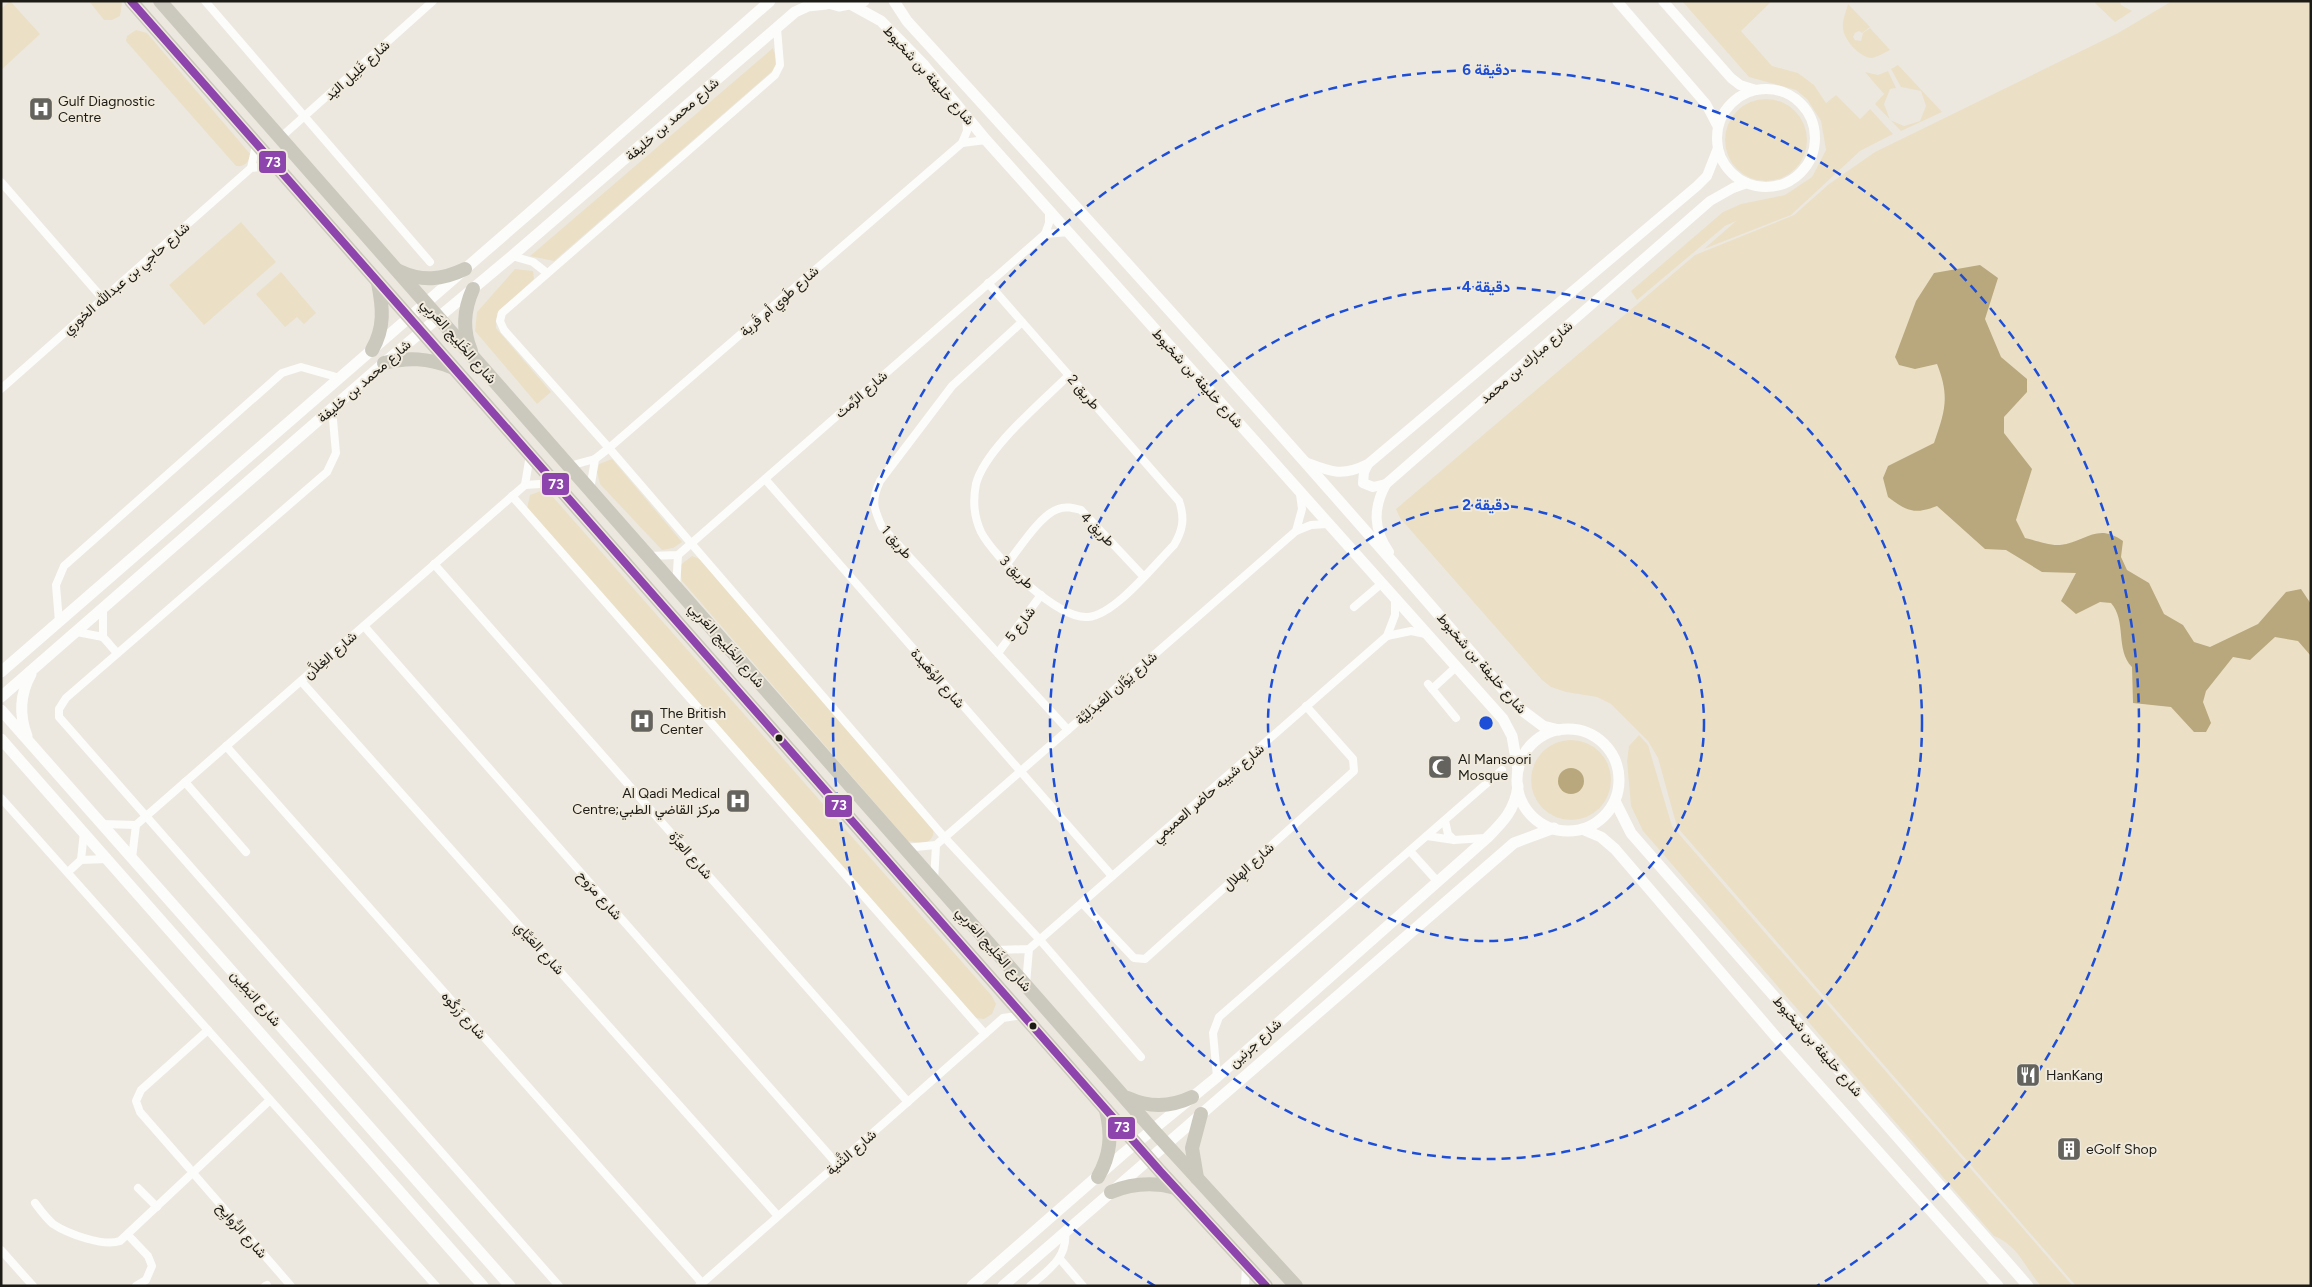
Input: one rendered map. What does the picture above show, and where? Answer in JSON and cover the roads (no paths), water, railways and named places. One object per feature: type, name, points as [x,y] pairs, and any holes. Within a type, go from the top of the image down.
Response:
[{"type":"highway","name":"شارع الخَلِيج العَربِي","points":[[131,1],[1176,1188],[1266,1286]]},
{"type":"highway","name":"شارع الخَلِيج العَربِي","points":[[160,1],[1153,1130],[1296,1286]]},
{"type":"highway","points":[[396,269],[428,279],[443,277],[464,269]]},
{"type":"highway","points":[[372,350],[380,334],[383,317],[382,298],[377,280]]},
{"type":"highway","points":[[474,289],[467,304],[465,320],[467,340],[474,358]]},
{"type":"highway","points":[[384,363],[404,359],[421,359],[453,368]]},
{"type":"highway","points":[[1125,1097],[1143,1104],[1158,1106],[1173,1104],[1192,1097]]},
{"type":"highway","points":[[1098,1177],[1107,1160],[1110,1143],[1110,1125],[1106,1107]]},
{"type":"highway","points":[[1198,1179],[1192,1148],[1201,1114]]},
{"type":"highway","points":[[1111,1192],[1128,1186],[1147,1184],[1176,1188]]},
{"type":"main road","name":"شارع محمد بن خليفة","points":[[1,672],[770,1]]},
{"type":"main road","points":[[852,5],[864,1]]},
{"type":"main road","name":"شارع خليفة بن شخبوط","points":[[894,1],[907,21],[1106,238],[1404,573],[1519,708],[1543,726],[1559,730]]},
{"type":"main road","name":"شارع محمد بن خليفة","points":[[1,697],[103,610],[421,330],[474,289],[795,12],[824,2],[852,5]]},
{"type":"main road","name":"شارع خليفة بن شخبوط","points":[[852,5],[881,20],[923,64],[986,140],[1503,719],[1512,736],[1518,770]]},
{"type":"main road","points":[[1,660],[24,652]]},
{"type":"main road","points":[[28,740],[23,722],[22,703],[26,683],[32,672]]},
{"type":"main road","name":"شارع البَطِين","points":[[1,710],[510,1286]]},
{"type":"main road","points":[[1559,730],[1584,732],[1592,735],[1606,745],[1614,757],[1619,772],[1619,787],[1615,801],[1607,813],[1595,823],[1582,829],[1568,831],[1540,822],[1529,813],[1522,800],[1518,786],[1518,770],[1524,755],[1533,744],[1545,735],[1559,730]]},
{"type":"main road","name":"شارع البَطِين","points":[[1,739],[6,748],[84,832],[483,1286]]},
{"type":"main road","name":"شارع جرنين","points":[[972,1286],[1137,1143],[1217,1077],[1487,838],[1511,811],[1518,786]]},
{"type":"main road","name":"شارع خليفة بن شخبوط","points":[[1615,801],[1631,833],[2028,1286]]},
{"type":"main road","name":"شارع جرنين","points":[[1003,1286],[1514,843],[1554,828]]},
{"type":"main road","name":"شارع خليفة بن شخبوط","points":[[1582,829],[1601,837],[1615,849],[1776,1037],[1998,1286]]},
{"type":"street","points":[[205,1],[430,262]]},
{"type":"street","name":"شارع غَلِيل اليَد","points":[[280,138],[434,1]]},
{"type":"street","points":[[1617,1],[1706,104],[1718,127]]},
{"type":"street","points":[[1664,1],[1731,78],[1746,88],[1774,90],[1790,95],[1803,105],[1812,119],[1816,135],[1814,152],[1807,167],[1795,178],[1780,186],[1763,188],[1747,183],[1734,175],[1724,163],[1718,148],[1718,127],[1724,114],[1732,103],[1744,95],[1757,90]]},
{"type":"street","points":[[777,28],[780,64],[775,75],[502,313],[500,321],[504,330],[609,448],[945,838],[1040,940],[1141,1057]]},
{"type":"street","points":[[966,115],[967,131],[962,143],[986,140]]},
{"type":"street","points":[[256,143],[251,168],[276,165]]},
{"type":"street","name":"شارع طَوي أم قَرية","points":[[569,466],[595,460],[962,143]]},
{"type":"street","name":"شارع مبارك بن محمد","points":[[1303,461],[1339,473],[1353,471],[1368,464],[1691,192],[1707,176],[1718,148]]},
{"type":"street","name":"شارع حاجي بن عبدالله الخوري","points":[[3,384],[103,299],[251,168]]},
{"type":"street","points":[[1,182],[103,299]]},
{"type":"street","name":"شارع مبارك بن محمد","points":[[1404,573],[1382,541],[1377,528],[1376,507],[1386,484],[1710,202],[1733,188],[1747,183]]},
{"type":"street","points":[[1049,209],[1049,223],[1045,234],[1069,232]]},
{"type":"street","name":"شارع الرِّمث","points":[[678,555],[1045,234]]},
{"type":"street","points":[[512,256],[533,262],[547,273]]},
{"type":"street","name":"طريق 2","points":[[988,283],[1179,500]]},
{"type":"street","name":"طريق 1","points":[[1022,322],[952,386],[880,481],[875,493],[873,508],[882,527],[1068,730]]},
{"type":"street","points":[[59,622],[56,585],[64,566],[282,373],[301,367],[340,378]]},
{"type":"street","name":"طريق 3","points":[[1069,375],[1004,439],[987,461],[977,482],[974,500],[981,531],[990,546],[1041,595],[1061,609],[1078,616],[1088,617],[1113,606],[1174,546],[1180,535],[1183,512],[1179,500]]},
{"type":"street","points":[[332,409],[336,454],[327,472],[66,698],[60,705],[58,713],[64,724],[145,817],[559,1286]]},
{"type":"street","points":[[530,454],[524,485],[556,483]]},
{"type":"street","points":[[590,490],[595,460]]},
{"type":"street","points":[[1368,464],[1364,472],[1363,483],[1373,487],[1386,484]]},
{"type":"street","name":"شارع الوُهَيدة","points":[[765,479],[1112,876]]},
{"type":"street","name":"شارع الغِلاَّن","points":[[136,825],[524,485]]},
{"type":"street","points":[[1296,530],[1302,509],[1300,493]]},
{"type":"street","points":[[512,496],[985,1034]]},
{"type":"street","name":"طريق 4","points":[[1007,564],[1039,524],[1056,509],[1069,506],[1081,510],[1143,576]]},
{"type":"street","name":"شارع يَوَّان العَبدَلِيَّة","points":[[936,845],[1296,530],[1311,525],[1327,524]]},
{"type":"street","points":[[648,556],[678,555],[676,588]]},
{"type":"street","name":"شارع العِزَّة","points":[[434,564],[908,1102]]},
{"type":"street","points":[[1354,607],[1381,584]]},
{"type":"street","name":"شارع 5","points":[[998,652],[1041,595]]},
{"type":"street","points":[[1387,636],[1395,615],[1395,600]]},
{"type":"street","points":[[103,610],[103,637]]},
{"type":"street","name":"شارع مرَوح","points":[[364,626],[837,1164]]},
{"type":"street","points":[[1387,636],[1402,631],[1426,634]]},
{"type":"street","points":[[77,632],[103,637],[117,653]]},
{"type":"street","name":"شارع شيبه حاضر العميمي","points":[[1029,949],[1387,636]]},
{"type":"street","points":[[1456,667],[1430,686],[1456,718]]},
{"type":"street","name":"شارع العَيَّاي","points":[[301,681],[778,1216]]},
{"type":"street","name":"شارع الهِلال","points":[[1082,903],[1134,958],[1145,959],[1354,771],[1353,759],[1306,706]]},
{"type":"street","name":"شارع زَركُوه","points":[[226,746],[701,1284]]},
{"type":"street","points":[[1217,1077],[1213,1033],[1219,1017],[1502,770]]},
{"type":"street","points":[[185,782],[246,852]]},
{"type":"street","points":[[1,798],[436,1286]]},
{"type":"street","points":[[1445,821],[1448,834],[1454,840]]},
{"type":"street","points":[[102,824],[136,825],[132,858]]},
{"type":"street","points":[[81,860],[84,832]]},
{"type":"street","points":[[1427,836],[1454,840],[1487,838]]},
{"type":"street","points":[[905,848],[936,845],[934,881]]},
{"type":"street","points":[[1410,851],[1437,881]]},
{"type":"street","points":[[68,872],[81,860],[107,859]]},
{"type":"street","points":[[996,950],[1029,949],[1026,985]]},
{"type":"street","points":[[1006,994],[1004,1018],[1025,1016]]},
{"type":"street","name":"شارع الثَّنية","points":[[701,1284],[1004,1018]]},
{"type":"street","name":"شارع الرُّوايِح","points":[[208,1030],[141,1090],[136,1101],[140,1112],[291,1286]]},
{"type":"street","points":[[35,1203],[55,1225],[96,1241],[116,1242],[128,1235],[158,1208],[191,1171],[270,1100]]},
{"type":"street","points":[[138,1188],[158,1208]]},
{"type":"street","points":[[1030,1286],[1060,1259],[1065,1244],[1065,1232]]},
{"type":"street","points":[[128,1235],[148,1256],[152,1266],[146,1280],[136,1286]]},
{"type":"street","points":[[1,1250],[33,1286]]},
{"type":"street","points":[[1060,1259],[1083,1286]]},
{"type":"street","points":[[1245,1262],[1245,1286]]},
{"type":"place","name":"Gulf Diagnostic Centre","points":[[41,109]]},
{"type":"place","name":"The British Center","points":[[642,721]]},
{"type":"place","name":"Al Mansoori Mosque","points":[[1440,767]]},
{"type":"place","name":"Al Qadi Medical Centre;مركز القاضي الطبي","points":[[738,801]]},
{"type":"place","name":"HanKang","points":[[2028,1075]]},
{"type":"place","name":"eGolf Shop","points":[[2069,1149]]}]
